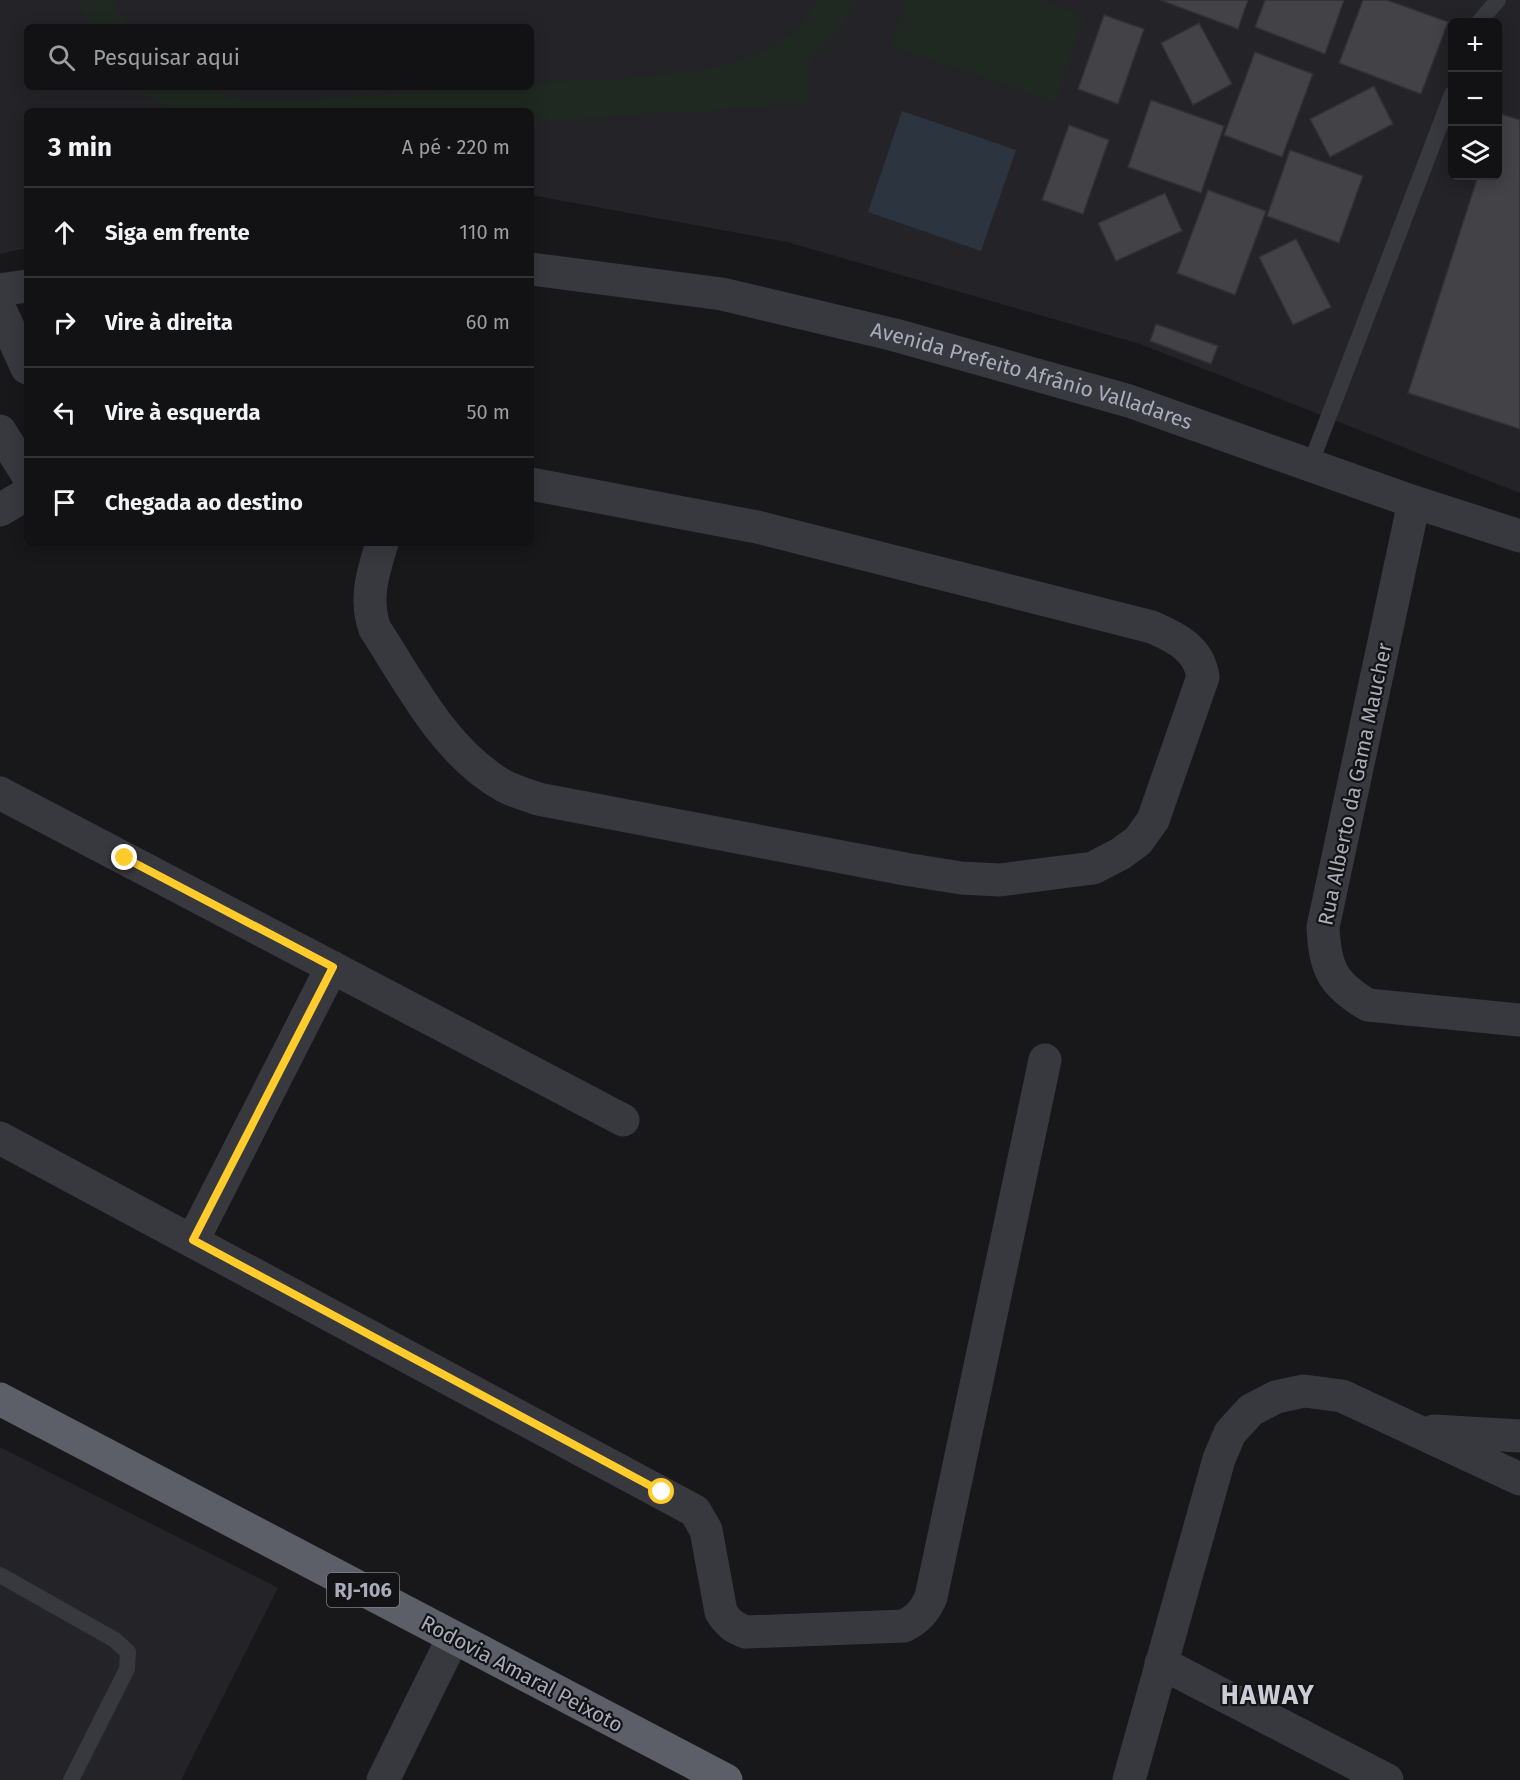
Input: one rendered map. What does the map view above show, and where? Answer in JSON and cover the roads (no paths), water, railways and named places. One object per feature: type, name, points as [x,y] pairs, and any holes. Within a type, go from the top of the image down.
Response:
[{"type":"highway","name":"Rodovia Amaral Peixoto","points":[[0,1399],[726,1780]]},
{"type":"street","name":"Avenida Prefeito Afrânio Valladares","points":[[534,269],[722,294],[895,335],[1129,400],[1414,502],[1520,536]]},
{"type":"street","points":[[0,290],[24,286]]},
{"type":"street","points":[[0,309],[24,361]]},
{"type":"street","points":[[0,431],[24,469]]},
{"type":"street","points":[[381,546],[369,592],[369,612],[375,629],[450,742],[489,776],[505,786],[538,800],[905,869],[961,878],[1000,880],[1093,868],[1120,854],[1137,841],[1153,820],[1203,677],[1201,663],[1176,637],[1152,627],[757,527],[534,485]]},
{"type":"street","points":[[0,510],[24,496]]},
{"type":"street","name":"Rua Alberto da Gama Maucher","points":[[1414,502],[1323,927],[1324,957],[1333,975],[1349,994],[1368,1005],[1520,1020]]},
{"type":"street","points":[[0,793],[623,1120]]},
{"type":"street","points":[[193,1240],[333,967]]},
{"type":"street","points":[[0,1138],[695,1511],[706,1530],[721,1612],[727,1623],[736,1628],[746,1632],[904,1626],[914,1621],[926,1609],[931,1597],[1045,1060]]},
{"type":"street","points":[[1130,1780],[1219,1459],[1230,1433],[1251,1410],[1276,1397],[1304,1391],[1342,1396],[1520,1479]]},
{"type":"street","points":[[1418,1430],[1520,1436]]},
{"type":"street","points":[[383,1780],[453,1638]]},
{"type":"street","points":[[1161,1663],[1387,1780]]},
{"type":"lane","points":[[1482,18],[1498,0]]},
{"type":"lane","points":[[1311,465],[1448,105]]},
{"type":"lane","points":[[0,1575],[116,1640],[128,1652],[127,1669],[71,1780]]},
{"type":"district","name":"HAWAY","points":[[1268,1695]]}]
